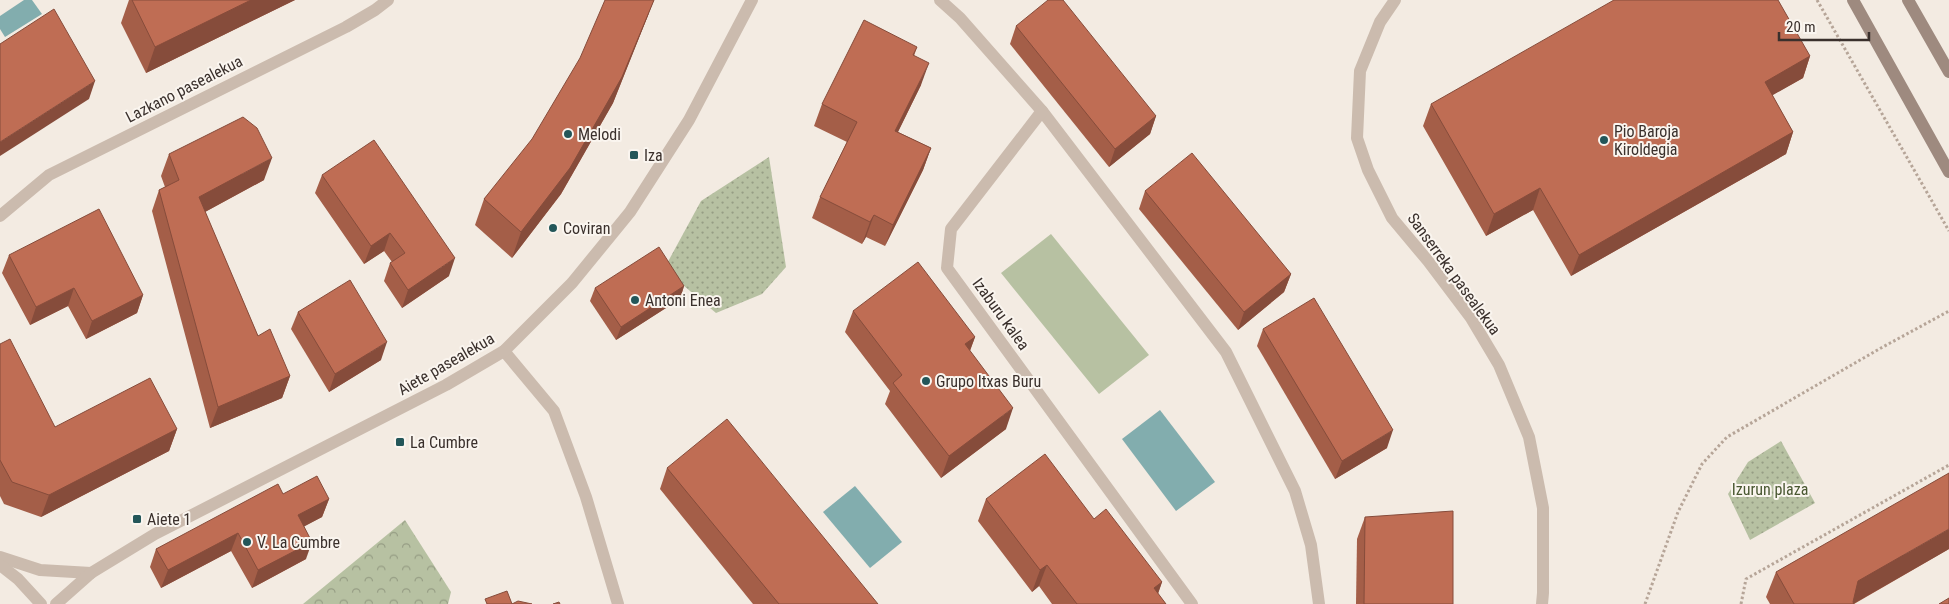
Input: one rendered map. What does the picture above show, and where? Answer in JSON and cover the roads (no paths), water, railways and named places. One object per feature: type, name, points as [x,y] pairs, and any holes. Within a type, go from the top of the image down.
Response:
[{"type":"main road","points":[[1853,0],[1949,172]]},
{"type":"main road","points":[[1908,0],[1949,72]]},
{"type":"street","name":"Lazkano pasealekua","points":[[0,216],[49,175],[346,27],[388,0]]},
{"type":"street","name":"Aiete pasealekua","points":[[56,604],[91,573],[155,534],[446,385],[504,351],[572,283],[630,212],[689,120],[752,0]]},
{"type":"street","points":[[940,0],[960,18],[1042,112],[1226,352],[1295,491],[1311,545],[1319,604]]},
{"type":"street","name":"Sanserreka pasealekua","points":[[1395,0],[1380,22],[1360,71],[1357,138],[1368,170],[1392,218],[1428,261],[1470,318],[1499,365],[1528,437],[1543,508],[1542,604]]},
{"type":"street","name":"Izaburu kalea","points":[[1042,112],[952,229],[947,268],[1192,604]]},
{"type":"street","points":[[504,351],[554,411],[586,497],[618,604]]},
{"type":"street","points":[[0,558],[40,570],[91,573]]},
{"type":"street","points":[[0,565],[18,579],[41,604]]},
{"type":"water","points":[[24,0],[32,0],[42,14],[5,37],[0,29],[0,16]]},
{"type":"water","points":[[1160,410],[1215,482],[1176,511],[1122,439]]},
{"type":"water","points":[[855,486],[902,542],[870,568],[823,512]]},
{"type":"place","name":"Melodi","points":[[568,134]]},
{"type":"place","name":"Pio Baroja Kiroldegia","points":[[1604,140]]},
{"type":"place","name":"Iza","points":[[634,155]]},
{"type":"place","name":"Coviran","points":[[553,228]]},
{"type":"place","name":"Antoni Enea","points":[[635,300]]},
{"type":"place","name":"Grupo Itxas Buru","points":[[926,381]]},
{"type":"place","name":"La Cumbre","points":[[400,442]]},
{"type":"place","name":"Aiete 1","points":[[137,519]]},
{"type":"place","name":"V. La Cumbre","points":[[247,542]]},
{"type":"park label","name":"Izurun plaza","points":[[1770,489]]}]
